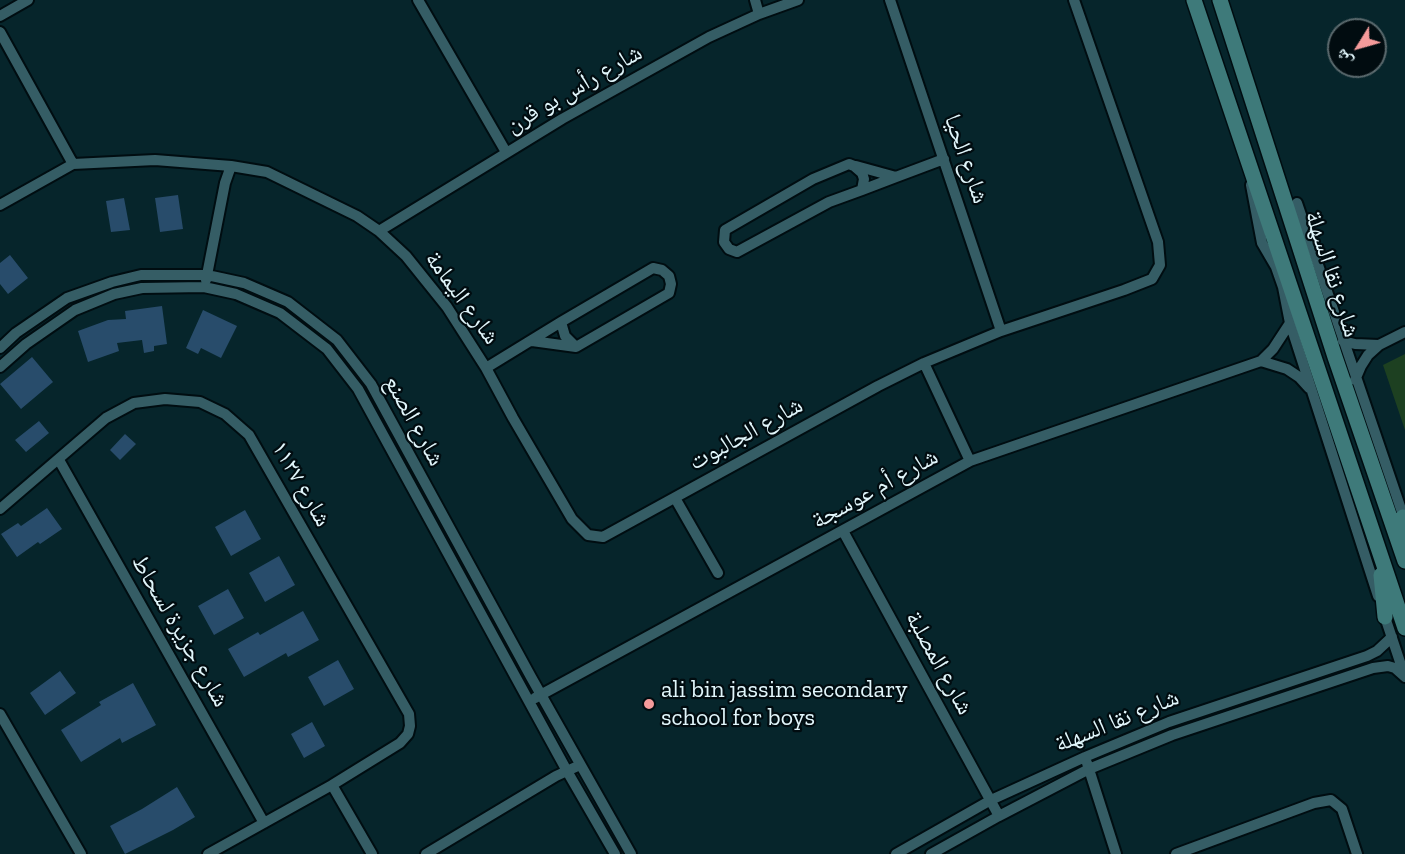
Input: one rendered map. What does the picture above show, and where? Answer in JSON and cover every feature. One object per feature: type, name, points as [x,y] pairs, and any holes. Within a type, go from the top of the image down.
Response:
[{"type":"main road","name":"شارع نقا السهلة","points":[[1194,0],[1405,628]]},
{"type":"main road","name":"شارع نقا السهلة","points":[[1220,0],[1335,357],[1405,561]]},
{"type":"main road","points":[[1231,0],[1233,41]]},
{"type":"main road","points":[[1280,188],[1297,203]]},
{"type":"main road","points":[[1398,540],[1404,519]]},
{"type":"main road","points":[[1377,542],[1385,617]]},
{"type":"street","points":[[0,16],[28,0]]},
{"type":"street","points":[[418,0],[506,152]]},
{"type":"street","points":[[755,0],[759,14]]},
{"type":"street","name":"شارع رأس بو قرن","points":[[379,231],[506,152],[709,37],[759,14],[798,0]]},
{"type":"street","name":"شارع الحيا","points":[[890,0],[1001,331]]},
{"type":"street","name":"شارع الجالبوت","points":[[588,535],[603,537],[924,363],[1001,331],[1152,279],[1160,265],[1158,242],[1074,0]]},
{"type":"street","points":[[0,32],[73,164]]},
{"type":"street","points":[[896,177],[849,164],[813,179],[725,230],[724,242],[729,249],[737,252],[829,202],[862,189],[896,177],[944,159]]},
{"type":"street","name":"شارع اليمامة","points":[[0,205],[73,164],[155,160],[231,166],[267,172],[357,216],[379,231],[406,256],[447,307],[486,368],[572,519],[588,535]]},
{"type":"street","points":[[204,287],[225,183],[231,166]]},
{"type":"street","points":[[854,166],[862,173],[864,184],[862,189]]},
{"type":"street","name":"شارع نقا السهلة","points":[[1250,170],[1253,202],[1260,236],[1276,267],[1283,287],[1290,323],[1405,677]]},
{"type":"street","name":"شارع نقا السهلة","points":[[1297,203],[1355,380],[1404,519]]},
{"type":"street","points":[[486,368],[653,268],[662,270],[669,276],[671,284],[669,293],[576,347],[532,341]]},
{"type":"street","name":"شارع الصنع","points":[[0,348],[16,333],[67,298],[112,282],[141,275],[207,275],[244,283],[288,302],[337,340],[371,384],[631,854]]},
{"type":"street","name":"شارع الصنع","points":[[0,367],[26,344],[75,310],[114,294],[142,288],[204,287],[236,294],[280,313],[327,349],[358,389],[567,771],[615,854]]},
{"type":"street","points":[[561,322],[565,336],[576,347]]},
{"type":"street","points":[[1290,323],[1273,349],[1261,361],[1287,369],[1299,377],[1312,393]]},
{"type":"street","points":[[1355,380],[1368,355],[1379,345],[1405,332]]},
{"type":"street","points":[[1343,341],[1361,345],[1379,345]]},
{"type":"street","name":"شارع أم عوسجة","points":[[530,701],[970,461],[1261,361]]},
{"type":"street","points":[[924,363],[970,461]]},
{"type":"street","name":"شارع ١١٢٧","points":[[0,509],[106,418],[134,403],[165,399],[200,402],[225,414],[249,435],[409,714],[410,726],[408,734],[400,743],[332,785],[208,854]]},
{"type":"street","name":"شارع جزيرة لسحاط","points":[[59,460],[264,823]]},
{"type":"street","points":[[675,498],[718,573]]},
{"type":"street","name":"شارع المصلبة","points":[[843,531],[999,816]]},
{"type":"street","name":"شارع نقا السهلة","points":[[896,854],[991,800],[1085,757],[1169,722],[1367,656],[1377,651],[1392,637]]},
{"type":"street","points":[[1367,656],[1376,660],[1373,668]]},
{"type":"street","name":"شارع نقا السهلة","points":[[931,854],[1089,770],[1172,735],[1373,668],[1388,666],[1395,668],[1405,677]]},
{"type":"street","points":[[0,714],[81,854]]},
{"type":"street","points":[[1085,757],[1116,854]]},
{"type":"street","points":[[426,854],[580,765]]},
{"type":"street","points":[[332,785],[372,854]]},
{"type":"street","points":[[1176,854],[1314,803],[1331,800],[1342,808],[1358,854]]},
{"type":"green space","points":[[1405,354],[1405,430],[1383,365]]},
{"type":"building","points":[[178,195],[183,229],[160,232],[155,198]]},
{"type":"building","points":[[124,198],[130,230],[111,232],[106,201]]},
{"type":"building","points":[[10,255],[28,278],[8,294],[0,284],[0,263]]},
{"type":"building","points":[[162,306],[167,344],[154,346],[154,351],[144,353],[142,340],[117,343],[119,351],[88,362],[78,331],[108,320],[126,319],[125,311]]},
{"type":"building","points":[[203,310],[237,326],[221,358],[201,348],[198,354],[186,348]]},
{"type":"building","points":[[32,357],[53,382],[21,409],[0,384]]},
{"type":"building","points":[[39,421],[49,433],[26,452],[15,440]]},
{"type":"building","points":[[125,434],[136,444],[120,460],[110,450]]},
{"type":"building","points":[[47,508],[62,529],[17,557],[1,534],[18,523],[21,526]]},
{"type":"building","points":[[245,510],[261,539],[231,556],[215,527]]},
{"type":"building","points":[[279,556],[295,585],[265,602],[249,573]]},
{"type":"building","points":[[228,589],[244,618],[214,635],[198,606]]},
{"type":"building","points":[[303,611],[319,640],[288,657],[286,653],[244,677],[228,649],[258,632],[260,635]]},
{"type":"building","points":[[338,660],[354,689],[324,706],[308,677]]},
{"type":"building","points":[[60,671],[76,693],[45,715],[30,693]]},
{"type":"building","points":[[133,683],[156,725],[122,743],[120,738],[81,762],[61,730],[101,705],[99,702]]},
{"type":"building","points":[[312,722],[325,746],[304,758],[291,734]]},
{"type":"building","points":[[177,787],[195,817],[125,854],[110,826]]},
{"type":"place","name":"ali bin jassim secondary school for boys","points":[[649,704]]}]
